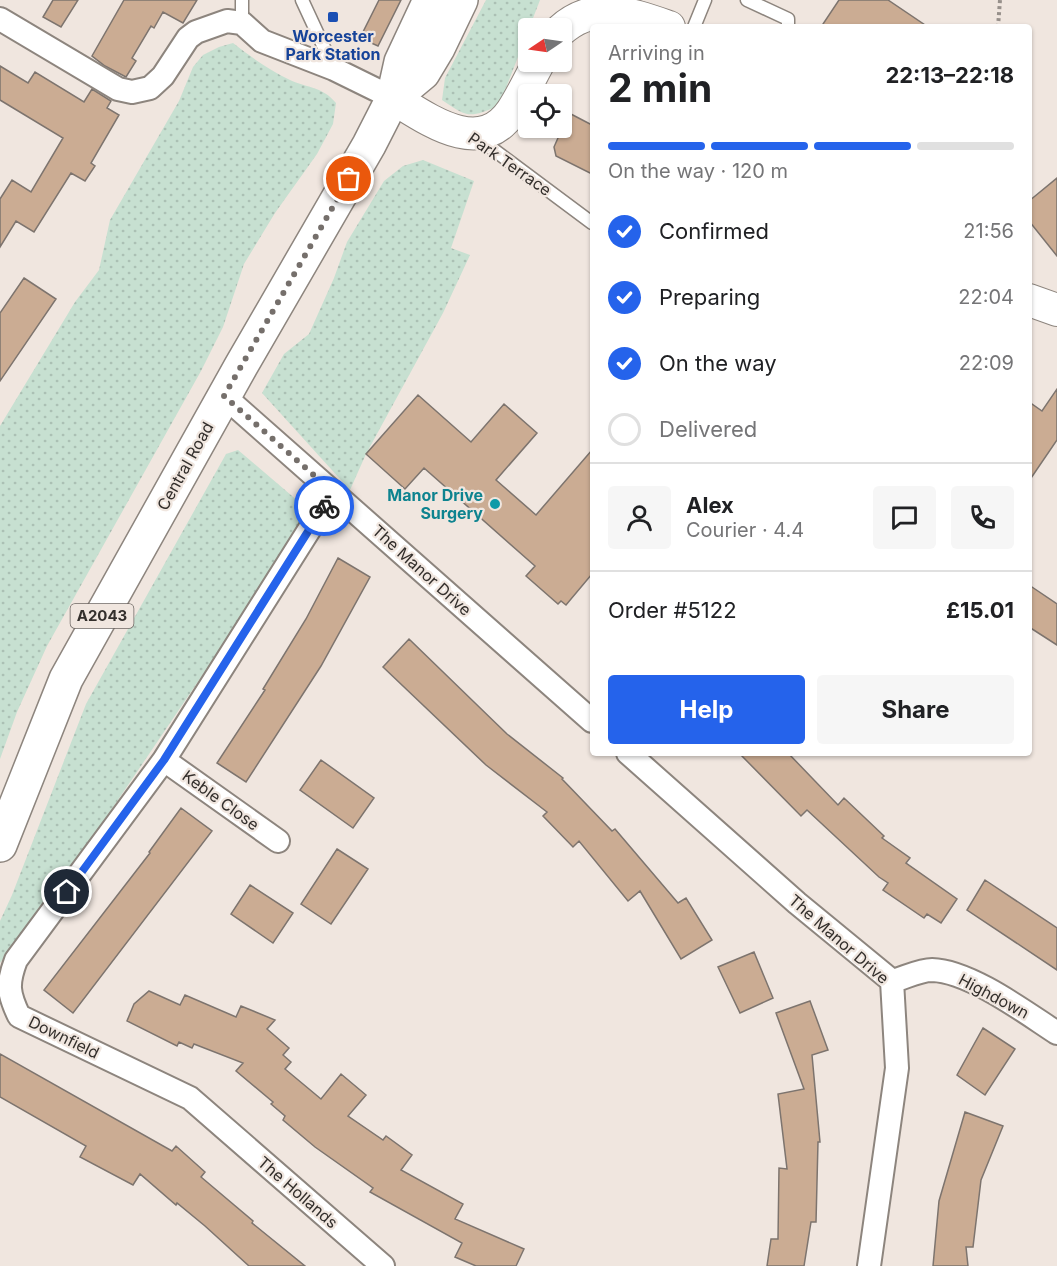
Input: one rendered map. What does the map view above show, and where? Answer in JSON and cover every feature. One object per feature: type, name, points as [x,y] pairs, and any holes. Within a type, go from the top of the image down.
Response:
[{"type":"main road","name":"Central Road","points":[[0,845],[66,679],[224,396],[369,145],[393,98],[401,62],[430,0]]},
{"type":"main road","name":"Central Road","points":[[393,98],[423,73],[461,0]]},
{"type":"street","points":[[572,23],[600,9],[622,11],[660,24]]},
{"type":"street","points":[[0,19],[118,89],[132,92],[150,88],[163,76],[188,38],[196,32],[227,21],[242,23],[262,41],[334,69],[393,98]]},
{"type":"street","points":[[472,134],[486,133],[497,128],[512,111],[533,72]]},
{"type":"street","name":"Park Terrace","points":[[393,98],[436,124],[472,134]]},
{"type":"street","points":[[1032,301],[1057,310]]},
{"type":"street","name":"The Manor Drive","points":[[224,396],[590,719]]},
{"type":"street","name":"Downfield","points":[[214,1117],[190,1098],[19,1016],[10,998],[10,978],[16,960],[164,760],[333,492]]},
{"type":"street","name":"The Manor Drive","points":[[631,756],[797,903],[892,981],[897,1068],[869,1266]]},
{"type":"street","name":"Keble Close","points":[[164,760],[278,841]]},
{"type":"street","name":"Highdown","points":[[892,981],[931,970],[951,973],[1007,1000],[1057,1033]]},
{"type":"street","name":"The Hollands","points":[[214,1117],[383,1266]]},
{"type":"lane","points":[[242,0],[242,23]]},
{"type":"lane","points":[[302,0],[334,69]]},
{"type":"lane","points":[[695,24],[705,0]]},
{"type":"lane","points":[[747,0],[788,20],[788,24]]},
{"type":"lane","name":"Park Terrace","points":[[472,134],[590,221]]},
{"type":"path","points":[[998,24],[1000,0]]},
{"type":"green space","points":[[486,0],[540,0],[533,18],[518,18],[518,57],[499,106],[474,114],[458,110],[442,100],[445,78]]},
{"type":"green space","points":[[233,43],[275,72],[331,98],[336,103],[333,124],[317,154],[275,213],[244,264],[223,327],[201,371],[47,646],[17,712],[0,759],[0,426],[75,302],[99,270],[110,220],[179,101],[193,67],[203,55]]},
{"type":"green space","points":[[423,160],[474,181],[451,248],[470,255],[443,313],[366,454],[350,490],[262,393],[284,354],[309,334],[347,242],[384,181],[403,166]]},
{"type":"green space","points":[[238,450],[312,513],[97,831],[0,963],[0,921],[86,704],[226,454]]},
{"type":"building","points":[[53,0],[78,0],[61,27],[43,17]]},
{"type":"building","points":[[124,0],[197,0],[183,23],[163,12],[154,28],[151,26],[132,58],[136,61],[126,77],[92,56]]},
{"type":"building","points":[[379,0],[401,0],[378,46],[360,38]]},
{"type":"building","points":[[839,0],[888,0],[924,24],[823,24]]},
{"type":"building","points":[[0,66],[28,83],[35,72],[84,102],[92,89],[111,101],[107,108],[119,115],[91,163],[95,166],[85,181],[71,173],[34,232],[16,221],[0,247],[0,199],[12,180],[31,192],[63,138],[0,100]]},
{"type":"building","points":[[572,115],[590,124],[590,173],[556,156],[554,147],[558,138],[572,138]]},
{"type":"building","points":[[1057,178],[1057,256],[1032,225],[1032,199]]},
{"type":"building","points":[[24,278],[56,299],[0,381],[0,313]]},
{"type":"building","points":[[1057,389],[1057,440],[1032,477],[1032,404],[1042,411]]},
{"type":"building","name":"Manor Drive Surgery","points":[[418,395],[471,442],[504,404],[537,433],[496,480],[536,515],[590,452],[590,576],[566,605],[561,601],[558,604],[526,576],[535,566],[424,468],[405,489],[366,454]]},
{"type":"building","points":[[338,558],[370,577],[321,666],[246,782],[217,763],[265,690],[263,689],[306,619]]},
{"type":"building","points":[[1032,587],[1057,604],[1057,645],[1032,629]]},
{"type":"building","points":[[409,639],[507,734],[563,778],[612,831],[615,829],[678,903],[686,898],[712,940],[681,959],[640,891],[628,901],[579,841],[573,847],[543,816],[547,812],[486,765],[383,667]]},
{"type":"building","points":[[742,756],[791,756],[838,805],[844,798],[884,836],[882,838],[910,858],[906,863],[957,899],[941,923],[927,914],[924,918],[883,890],[888,883],[807,810],[801,816]]},
{"type":"building","points":[[321,760],[374,798],[353,828],[300,790]]},
{"type":"building","points":[[181,808],[212,831],[73,1013],[44,990],[150,853]]},
{"type":"building","points":[[337,849],[368,869],[331,924],[301,904]]},
{"type":"building","points":[[985,880],[1057,928],[1057,970],[967,910]]},
{"type":"building","points":[[250,885],[293,913],[273,943],[231,914]]},
{"type":"building","points":[[754,952],[773,998],[740,1013],[718,967]]},
{"type":"building","points":[[149,991],[180,1005],[185,995],[236,1017],[241,1006],[275,1020],[267,1029],[289,1048],[283,1055],[291,1062],[285,1069],[321,1099],[341,1074],[366,1095],[348,1116],[383,1140],[386,1136],[412,1155],[401,1170],[463,1204],[455,1219],[524,1249],[516,1266],[476,1266],[455,1257],[462,1243],[370,1192],[373,1188],[315,1147],[283,1120],[285,1116],[271,1104],[273,1102],[236,1071],[243,1063],[194,1044],[192,1048],[179,1042],[177,1046],[127,1021],[134,1004]]},
{"type":"building","points":[[810,1001],[828,1050],[812,1055],[820,1142],[818,1142],[816,1222],[811,1222],[804,1266],[767,1266],[771,1239],[778,1239],[779,1168],[787,1169],[778,1094],[804,1089],[776,1013]]},
{"type":"building","points":[[983,1028],[1015,1049],[985,1095],[957,1075]]},
{"type":"building","points":[[0,1054],[172,1151],[176,1146],[205,1172],[201,1177],[305,1266],[249,1266],[205,1226],[140,1174],[133,1185],[80,1157],[86,1146],[0,1097]]},
{"type":"building","points":[[965,1112],[1003,1126],[981,1180],[973,1247],[966,1247],[968,1266],[933,1266],[939,1201]]},
{"type":"way so far","points":[[324,506],[333,492],[224,396],[349,179]]},
{"type":"place","name":"Worcester Park Station","points":[[333,17]]},
{"type":"place","name":"Manor Drive Surgery","points":[[495,504]]},
{"type":"route","points":[[67,892],[164,760],[324,506]]}]
